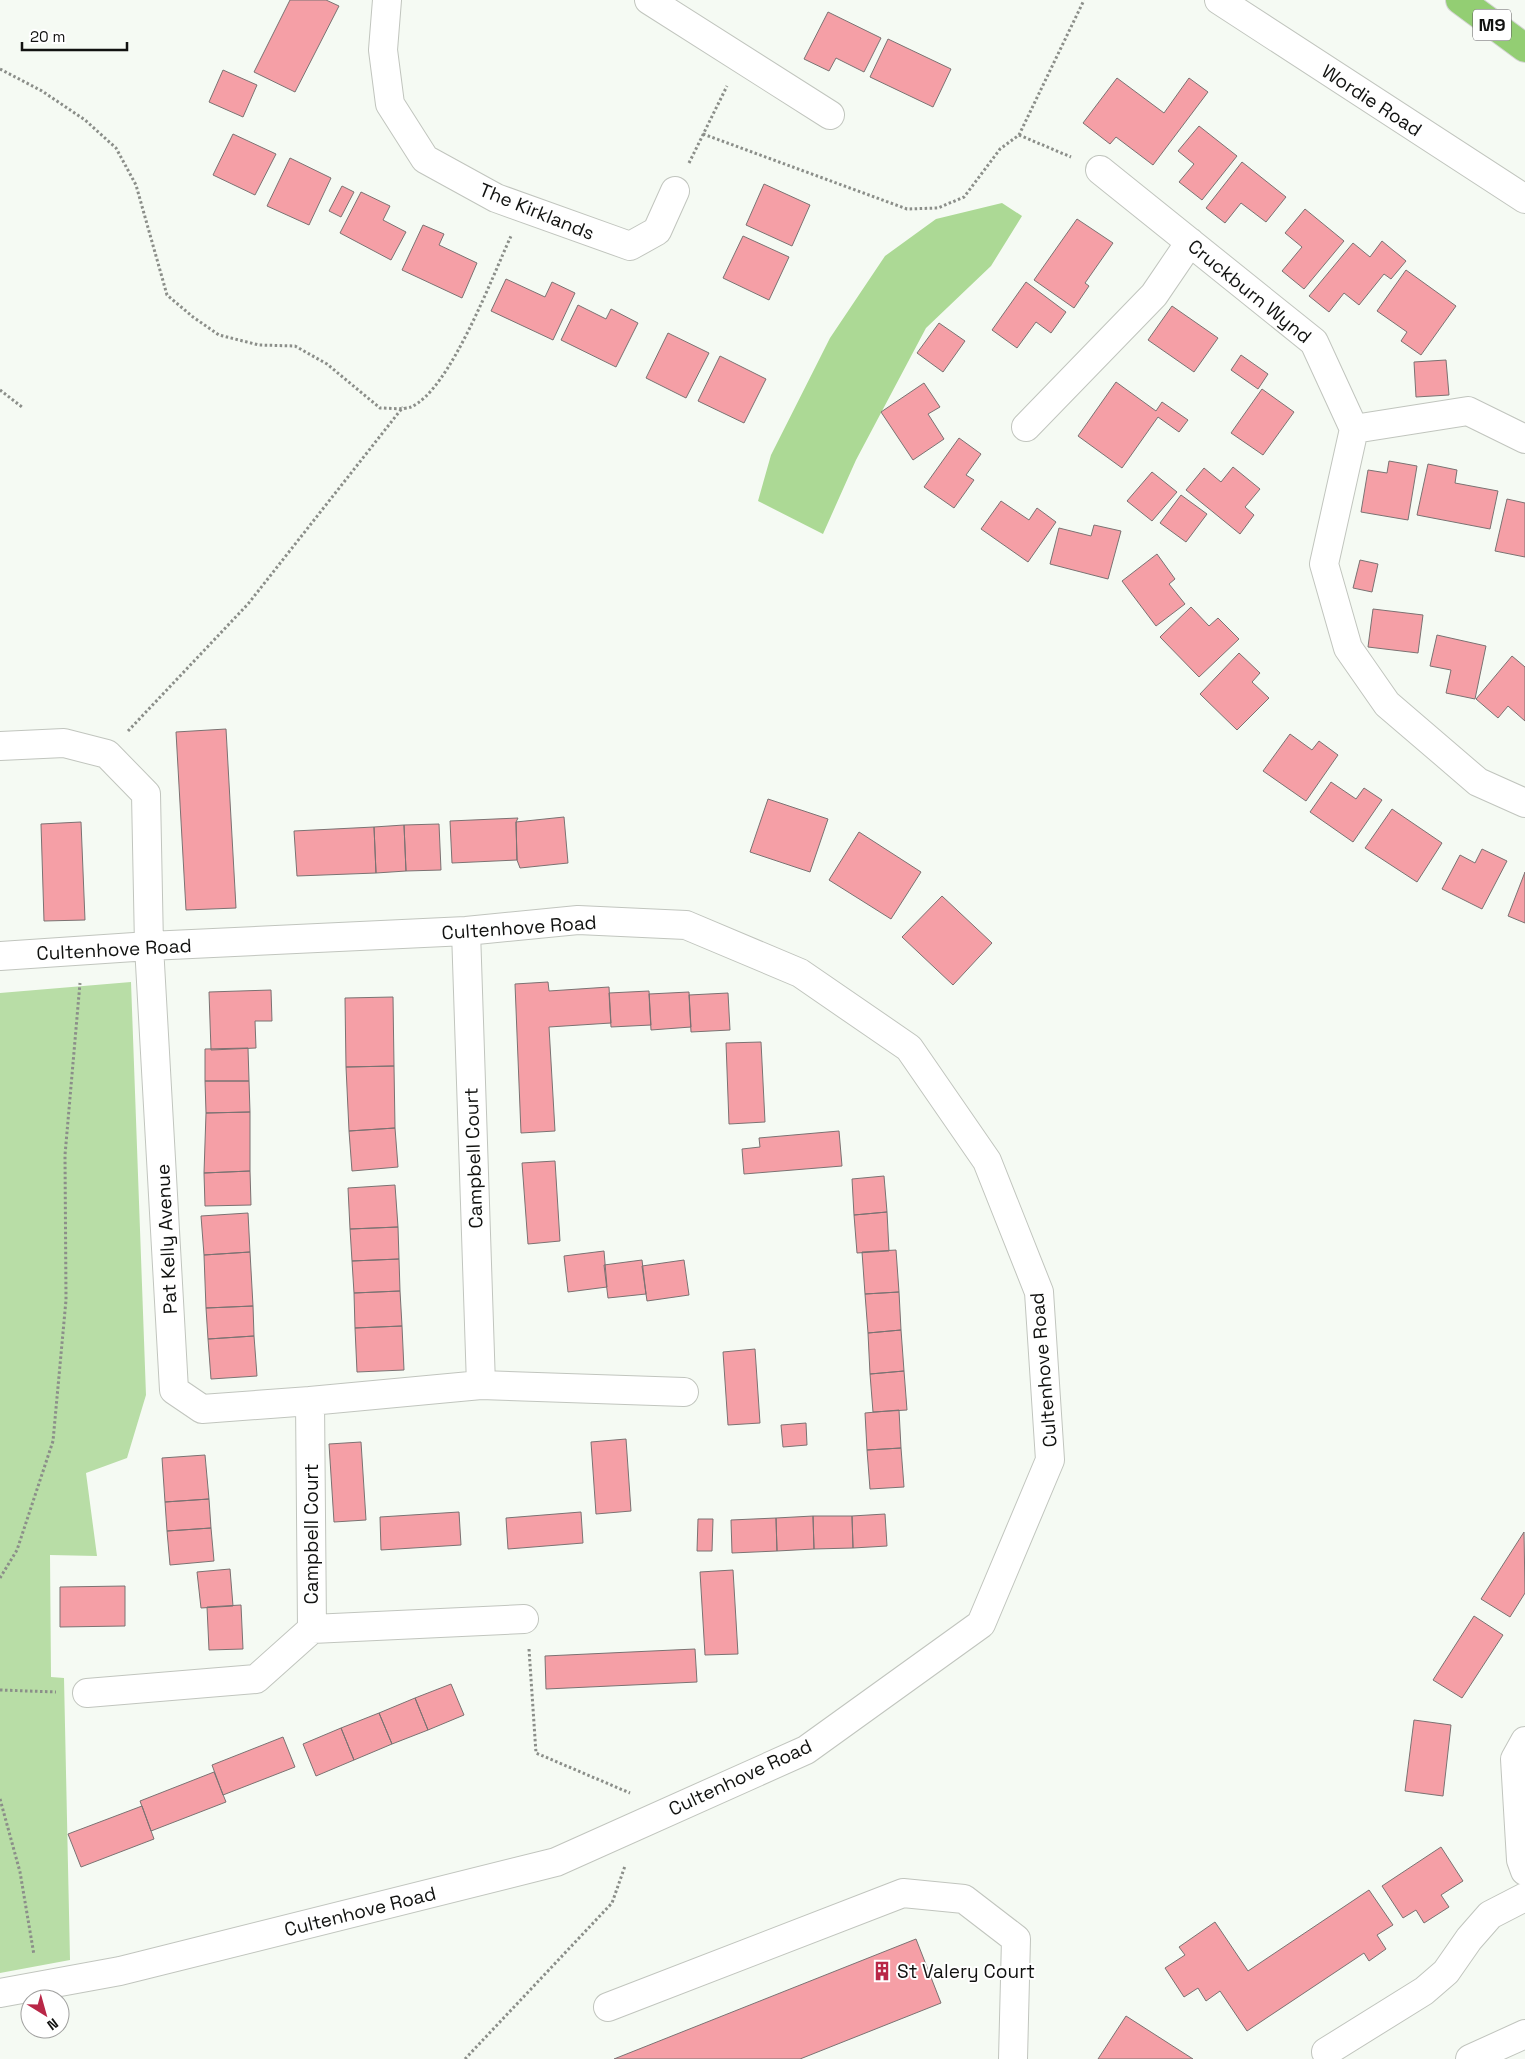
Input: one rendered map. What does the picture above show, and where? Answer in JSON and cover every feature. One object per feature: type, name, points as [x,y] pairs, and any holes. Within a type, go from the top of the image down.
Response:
[{"type":"highway","name":"M9","points":[[1460,0],[1525,48]]},
{"type":"street","name":"The Kirklands","points":[[387,0],[382,50],[390,104],[425,159],[496,198],[630,246],[657,230],[675,191]]},
{"type":"street","points":[[649,0],[830,115]]},
{"type":"street","name":"Wordie Road","points":[[1218,0],[1525,199]]},
{"type":"street","name":"Cruckburn Wynd","points":[[1100,170],[1314,342],[1354,429]]},
{"type":"street","points":[[1026,427],[1154,295],[1190,242]]},
{"type":"street","points":[[1525,439],[1468,411],[1354,429],[1324,564],[1348,648],[1387,704],[1478,782],[1525,803]]},
{"type":"street","points":[[0,746],[64,743],[107,754],[146,794],[149,946]]},
{"type":"street","name":"Cultenhove Road","points":[[0,956],[149,946],[466,931],[578,920],[686,925],[800,973],[909,1048],[987,1161],[1039,1292],[1050,1460],[981,1624],[806,1750],[556,1862],[120,1971],[0,1994]]},
{"type":"street","name":"Campbell Court","points":[[466,931],[481,1385]]},
{"type":"street","name":"Pat Kelly Avenue","points":[[149,946],[174,1390],[202,1409],[310,1401]]},
{"type":"street","points":[[310,1401],[481,1385],[684,1392]]},
{"type":"street","name":"Campbell Court","points":[[310,1401],[312,1629]]},
{"type":"street","name":"Campbell Court","points":[[87,1693],[256,1679],[312,1629],[524,1619]]},
{"type":"street","points":[[1525,1741],[1515,1759],[1521,1860],[1525,1871]]},
{"type":"street","points":[[608,2006],[902,1893],[964,1899],[1016,1939],[1013,2059]]},
{"type":"street","points":[[1326,2052],[1424,1991],[1446,1972],[1469,1939],[1490,1915],[1525,1897]]},
{"type":"street","points":[[1470,2059],[1525,2034]]},
{"type":"path","points":[[703,134],[907,208],[938,208],[964,197],[1000,149],[1019,134],[1084,0]]},
{"type":"path","points":[[675,191],[741,58]]},
{"type":"path","points":[[0,69],[42,91],[85,120],[116,148],[136,185],[167,295],[193,318],[219,335],[259,345],[295,346],[327,364],[380,408],[410,407],[434,389],[451,365],[525,209]]},
{"type":"path","points":[[1019,134],[1100,170]]},
{"type":"path","points":[[0,390],[22,407]]},
{"type":"path","points":[[107,754],[248,604],[403,408]]},
{"type":"path","points":[[0,1578],[18,1550],[53,1441],[66,1300],[65,1154],[82,950]]},
{"type":"path","points":[[0,1690],[87,1693]]},
{"type":"path","points":[[0,1799],[20,1872],[38,1987]]},
{"type":"green space","points":[[1002,203],[1022,216],[991,266],[926,328],[856,460],[823,534],[758,501],[771,455],[830,338],[885,256],[936,219]]},
{"type":"green space","points":[[131,982],[146,1395],[127,1458],[86,1473],[97,1556],[50,1555],[51,1677],[64,1678],[70,1960],[0,1973],[0,993]]},
{"type":"building","points":[[290,0],[326,0],[339,6],[295,92],[254,72]]},
{"type":"building","points":[[828,12],[881,38],[864,72],[836,58],[829,71],[804,59]]},
{"type":"building","points":[[888,39],[951,69],[933,107],[870,77]]},
{"type":"building","points":[[223,70],[257,85],[243,117],[209,102]]},
{"type":"building","points":[[1117,78],[1164,113],[1189,78],[1208,92],[1153,165],[1116,137],[1110,144],[1083,123]]},
{"type":"building","points":[[1199,126],[1237,156],[1202,200],[1179,182],[1194,164],[1178,151]]},
{"type":"building","points":[[233,134],[276,154],[255,195],[213,175]]},
{"type":"building","points":[[290,158],[331,178],[309,225],[267,206]]},
{"type":"building","points":[[1242,162],[1286,197],[1266,222],[1241,203],[1225,223],[1206,208]]},
{"type":"building","points":[[764,184],[810,205],[792,246],[746,225]]},
{"type":"building","points":[[342,186],[354,192],[341,217],[329,211]]},
{"type":"building","points":[[361,192],[390,206],[383,220],[406,232],[391,260],[340,233]]},
{"type":"building","points":[[1305,209],[1344,241],[1304,289],[1282,271],[1302,247],[1285,233]]},
{"type":"building","points":[[1077,219],[1113,243],[1085,283],[1089,286],[1074,308],[1034,280]]},
{"type":"building","points":[[423,225],[444,234],[439,245],[477,263],[462,298],[402,270]]},
{"type":"building","points":[[743,236],[789,257],[769,300],[723,278]]},
{"type":"building","points":[[1382,241],[1406,261],[1391,279],[1384,274],[1359,305],[1344,293],[1329,312],[1309,296],[1353,243],[1370,257]]},
{"type":"building","points":[[1406,270],[1456,306],[1421,355],[1401,341],[1407,332],[1377,311]]},
{"type":"building","points":[[506,279],[545,297],[552,282],[575,293],[553,340],[491,311]]},
{"type":"building","points":[[1026,282],[1066,312],[1051,333],[1036,322],[1017,348],[992,330]]},
{"type":"building","points":[[578,305],[606,319],[611,309],[638,323],[616,367],[561,340]]},
{"type":"building","points":[[1172,306],[1218,338],[1194,372],[1148,340]]},
{"type":"building","points":[[939,323],[965,341],[943,372],[917,353]]},
{"type":"building","points":[[668,333],[709,353],[686,398],[646,378]]},
{"type":"building","points":[[1241,355],[1268,374],[1258,389],[1231,370]]},
{"type":"building","points":[[720,356],[766,379],[744,423],[698,401]]},
{"type":"building","points":[[1446,360],[1449,395],[1416,397],[1414,362]]},
{"type":"building","points":[[1116,382],[1156,411],[1162,402],[1188,420],[1179,432],[1158,417],[1122,468],[1078,436]]},
{"type":"building","points":[[924,383],[940,407],[928,414],[944,439],[913,460],[881,412]]},
{"type":"building","points":[[1262,389],[1294,412],[1263,455],[1231,433]]},
{"type":"building","points":[[959,438],[981,454],[966,475],[974,480],[954,508],[924,487]]},
{"type":"building","points":[[1389,461],[1417,466],[1408,520],[1361,512],[1368,470],[1387,473]]},
{"type":"building","points":[[1428,464],[1457,470],[1455,483],[1498,491],[1490,529],[1417,515]]},
{"type":"building","points":[[1233,467],[1260,489],[1245,507],[1254,515],[1240,534],[1186,490],[1204,468],[1221,482]]},
{"type":"building","points":[[1152,472],[1177,492],[1152,521],[1127,501]]},
{"type":"building","points":[[1181,495],[1207,514],[1186,542],[1160,523]]},
{"type":"building","points":[[1507,499],[1525,503],[1525,557],[1495,551]]},
{"type":"building","points":[[1001,501],[1029,520],[1037,508],[1056,522],[1028,562],[981,529]]},
{"type":"building","points":[[1094,525],[1121,531],[1108,579],[1050,564],[1059,528],[1091,536]]},
{"type":"building","points":[[1157,554],[1175,579],[1169,584],[1185,604],[1156,626],[1122,581]]},
{"type":"building","points":[[1360,560],[1378,564],[1372,592],[1353,588]]},
{"type":"building","points":[[1191,607],[1209,626],[1218,618],[1239,639],[1199,677],[1160,637]]},
{"type":"building","points":[[1373,609],[1423,615],[1418,653],[1368,647]]},
{"type":"building","points":[[1437,635],[1486,646],[1475,699],[1446,693],[1451,670],[1430,666]]},
{"type":"building","points":[[1239,653],[1260,673],[1252,682],[1269,698],[1237,730],[1200,694]]},
{"type":"building","points":[[1512,656],[1525,667],[1525,721],[1508,706],[1498,718],[1476,699]]},
{"type":"building","points":[[226,729],[236,908],[186,910],[176,732]]},
{"type":"building","points":[[1290,734],[1312,750],[1319,741],[1338,755],[1306,801],[1263,771]]},
{"type":"building","points":[[1331,782],[1356,799],[1364,788],[1382,800],[1353,842],[1310,812]]},
{"type":"building","points":[[768,799],[828,819],[810,872],[750,852]]},
{"type":"building","points":[[1392,809],[1442,843],[1417,882],[1365,848]]},
{"type":"building","points":[[564,817],[568,863],[520,868],[517,860],[516,822]]},
{"type":"building","points":[[518,818],[516,822],[517,860],[452,863],[450,821]]},
{"type":"building","points":[[81,822],[85,920],[44,921],[41,824]]},
{"type":"building","points":[[439,824],[441,870],[406,871],[404,825]]},
{"type":"building","points":[[404,825],[406,871],[376,873],[374,827]]},
{"type":"building","points":[[374,827],[376,873],[297,876],[294,831]]},
{"type":"building","points":[[859,832],[921,872],[891,919],[829,880]]},
{"type":"building","points":[[1482,849],[1507,861],[1482,909],[1442,889],[1460,855],[1475,863]]},
{"type":"building","points":[[1525,872],[1525,923],[1508,916]]},
{"type":"building","points":[[942,896],[992,943],[953,985],[902,937]]},
{"type":"building","points":[[548,982],[549,991],[609,987],[611,1023],[549,1027],[555,1131],[521,1133],[515,984]]},
{"type":"building","points":[[271,990],[272,1021],[255,1021],[256,1048],[211,1050],[209,992]]},
{"type":"building","points":[[649,991],[651,1025],[611,1027],[609,993]]},
{"type":"building","points":[[689,992],[691,1027],[651,1030],[649,994]]},
{"type":"building","points":[[728,993],[730,1030],[691,1032],[689,995]]},
{"type":"building","points":[[393,997],[394,1066],[346,1067],[345,998]]},
{"type":"building","points":[[761,1042],[765,1122],[729,1124],[726,1043]]},
{"type":"building","points":[[248,1048],[249,1081],[205,1081],[205,1049]]},
{"type":"building","points":[[394,1066],[395,1128],[349,1131],[346,1067]]},
{"type":"building","points":[[205,1081],[249,1081],[250,1112],[206,1113]]},
{"type":"building","points":[[250,1112],[250,1171],[204,1173],[206,1113]]},
{"type":"building","points":[[395,1128],[398,1167],[352,1171],[349,1131]]},
{"type":"building","points":[[839,1131],[842,1166],[744,1174],[742,1149],[760,1147],[759,1138]]},
{"type":"building","points":[[555,1161],[560,1241],[528,1244],[522,1163]]},
{"type":"building","points":[[250,1171],[251,1205],[205,1206],[204,1173]]},
{"type":"building","points":[[884,1176],[887,1212],[854,1215],[852,1179]]},
{"type":"building","points":[[395,1185],[398,1227],[350,1229],[348,1188]]},
{"type":"building","points":[[887,1212],[889,1251],[857,1253],[854,1215]]},
{"type":"building","points":[[248,1213],[250,1252],[204,1255],[201,1216]]},
{"type":"building","points":[[398,1227],[399,1259],[352,1261],[350,1229]]},
{"type":"building","points":[[896,1250],[899,1292],[865,1294],[862,1252]]},
{"type":"building","points":[[604,1251],[607,1287],[568,1292],[564,1256]]},
{"type":"building","points":[[250,1252],[253,1306],[206,1308],[204,1255]]},
{"type":"building","points":[[399,1259],[400,1291],[354,1293],[352,1261]]},
{"type":"building","points":[[642,1260],[646,1294],[608,1298],[604,1265]]},
{"type":"building","points":[[684,1260],[689,1295],[647,1301],[642,1266]]},
{"type":"building","points":[[400,1291],[402,1326],[355,1328],[354,1293]]},
{"type":"building","points":[[899,1292],[901,1330],[868,1333],[865,1294]]},
{"type":"building","points":[[253,1306],[254,1336],[208,1339],[206,1308]]},
{"type":"building","points":[[402,1326],[404,1370],[357,1372],[355,1328]]},
{"type":"building","points":[[901,1330],[904,1371],[870,1374],[868,1333]]},
{"type":"building","points":[[254,1336],[257,1376],[211,1379],[208,1339]]},
{"type":"building","points":[[755,1349],[760,1423],[728,1425],[723,1352]]},
{"type":"building","points":[[904,1371],[907,1410],[873,1412],[870,1374]]},
{"type":"building","points":[[899,1410],[901,1448],[867,1450],[865,1413]]},
{"type":"building","points":[[806,1423],[807,1445],[783,1447],[781,1425]]},
{"type":"building","points":[[626,1439],[631,1511],[596,1514],[591,1442]]},
{"type":"building","points":[[361,1442],[366,1520],[334,1522],[329,1444]]},
{"type":"building","points":[[901,1448],[904,1487],[870,1489],[867,1450]]},
{"type":"building","points":[[205,1455],[209,1499],[165,1502],[162,1458]]},
{"type":"building","points":[[209,1499],[211,1528],[167,1531],[165,1502]]},
{"type":"building","points":[[459,1512],[461,1545],[381,1550],[380,1517]]},
{"type":"building","points":[[581,1512],[583,1543],[508,1549],[506,1518]]},
{"type":"building","points":[[885,1514],[887,1546],[853,1548],[852,1516]]},
{"type":"building","points":[[813,1516],[852,1516],[853,1548],[814,1549]]},
{"type":"building","points":[[813,1516],[814,1549],[777,1551],[776,1518]]},
{"type":"building","points":[[776,1518],[777,1551],[732,1553],[731,1520]]},
{"type":"building","points":[[698,1519],[713,1519],[712,1551],[697,1551]]},
{"type":"building","points":[[211,1528],[214,1561],[170,1565],[167,1531]]},
{"type":"building","points":[[1524,1532],[1525,1593],[1510,1617],[1481,1599]]},
{"type":"building","points":[[230,1569],[233,1606],[201,1608],[197,1572]]},
{"type":"building","points":[[733,1570],[738,1654],[705,1655],[700,1572]]},
{"type":"building","points":[[125,1586],[125,1626],[60,1627],[60,1587]]},
{"type":"building","points":[[241,1605],[243,1649],[209,1650],[207,1607]]},
{"type":"building","points":[[1474,1616],[1503,1635],[1462,1698],[1433,1680]]},
{"type":"building","points":[[695,1649],[697,1682],[546,1689],[545,1656]]},
{"type":"building","points":[[451,1684],[464,1715],[428,1730],[415,1698]]},
{"type":"building","points":[[415,1698],[428,1730],[392,1744],[379,1713]]},
{"type":"building","points":[[379,1713],[392,1744],[354,1760],[341,1728]]},
{"type":"building","points":[[1414,1720],[1451,1725],[1443,1796],[1405,1791]]},
{"type":"building","points":[[341,1728],[354,1760],[316,1776],[303,1744]]},
{"type":"building","points":[[283,1737],[295,1767],[223,1795],[212,1765]]},
{"type":"building","points":[[214,1772],[226,1802],[151,1831],[140,1801]]},
{"type":"building","points":[[142,1806],[154,1839],[81,1867],[68,1834]]},
{"type":"building","points":[[1441,1847],[1463,1881],[1441,1895],[1449,1907],[1424,1923],[1416,1910],[1403,1918],[1382,1886]]},
{"type":"building","points":[[1369,1890],[1393,1925],[1377,1935],[1386,1949],[1369,1961],[1364,1953],[1247,2031],[1220,1991],[1206,2001],[1198,1988],[1184,1997],[1165,1968],[1185,1955],[1179,1947],[1215,1922],[1248,1971]]},
{"type":"building","name":"St Valery Court","points":[[916,1939],[941,2003],[800,2059],[614,2059]]},
{"type":"building","points":[[1126,2016],[1193,2059],[1098,2059]]},
{"type":"place","name":"St Valery Court","points":[[882,1971]]}]
